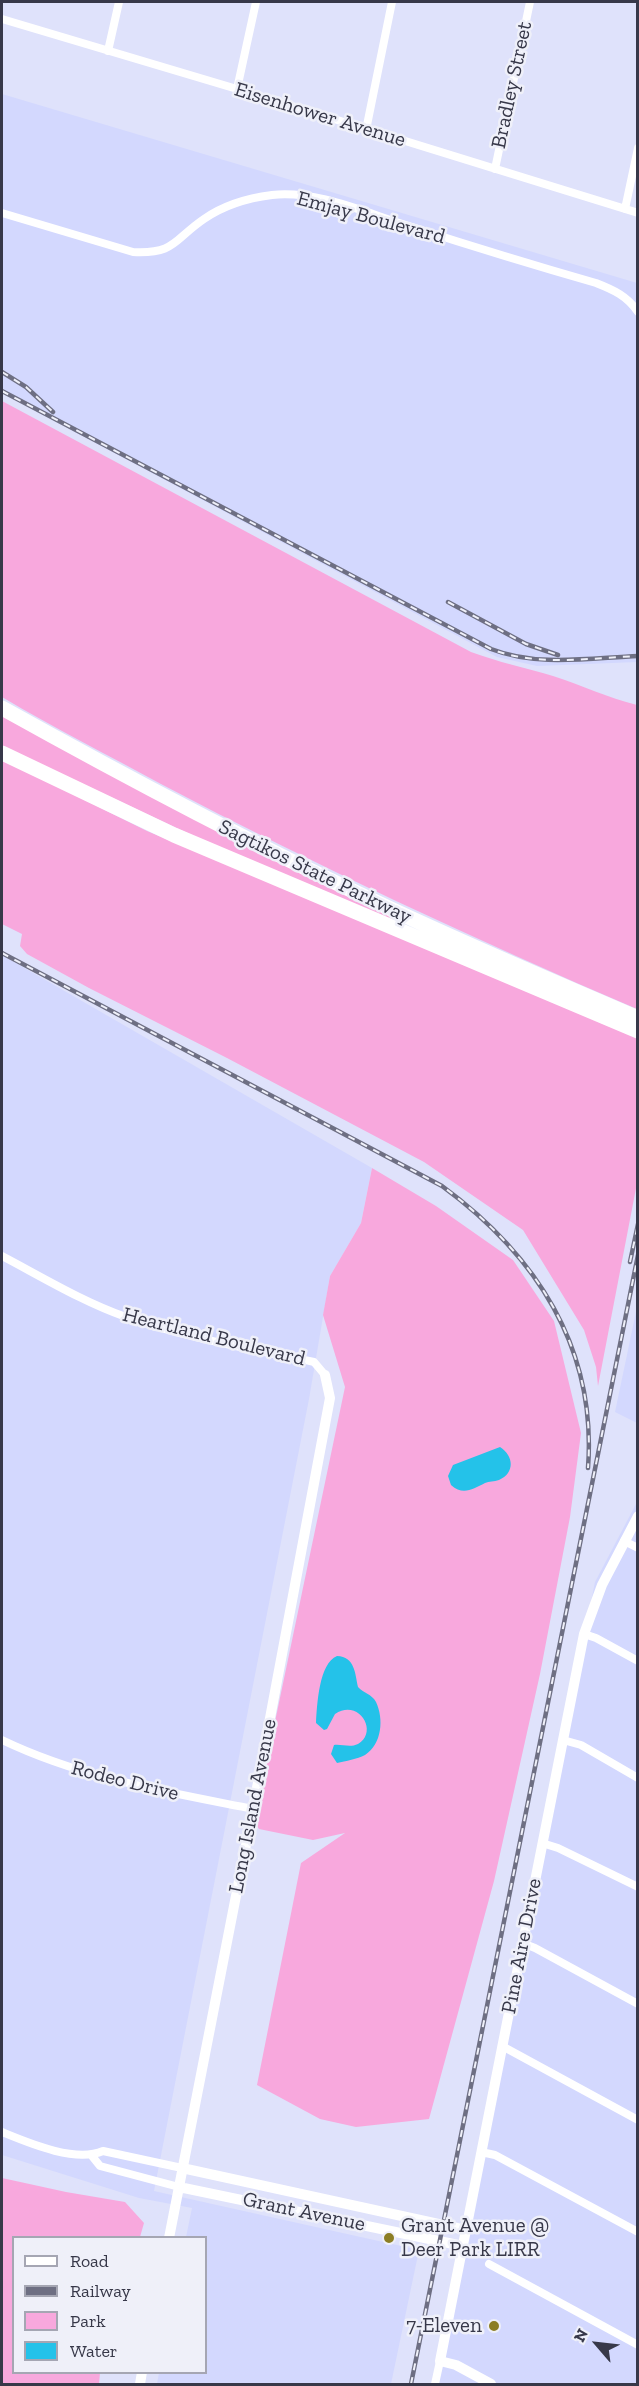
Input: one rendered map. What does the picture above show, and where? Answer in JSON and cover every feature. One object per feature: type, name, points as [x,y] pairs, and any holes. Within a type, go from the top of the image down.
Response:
[{"type":"highway","name":"Sagtikos State Parkway","points":[[2,708],[186,808],[292,862],[459,940],[638,1018]]},
{"type":"highway","name":"Sagtikos State Parkway","points":[[2,753],[184,840],[638,1031]]},
{"type":"street","points":[[108,51],[119,2]]},
{"type":"street","points":[[237,89],[256,2]]},
{"type":"street","points":[[366,130],[392,2]]},
{"type":"street","name":"Bradley Street","points":[[495,169],[530,2]]},
{"type":"street","name":"Eisenhower Avenue","points":[[2,20],[237,89],[638,213]]},
{"type":"street","points":[[625,209],[638,148]]},
{"type":"street","name":"Emjay Boulevard","points":[[2,213],[133,252],[154,253],[170,247],[203,219],[224,207],[248,199],[274,195],[300,195],[596,283],[617,291],[631,302],[638,312]]},
{"type":"street","name":"Heartland Boulevard","points":[[2,1256],[80,1297],[123,1316],[190,1335],[314,1362],[325,1375]]},
{"type":"street","name":"Long Island Avenue","points":[[169,2236],[330,1398],[325,1375]]},
{"type":"street","name":"Pine Aire Drive","points":[[435,2385],[584,1634],[598,1594],[638,1516]]},
{"type":"street","points":[[624,1540],[638,1548]]},
{"type":"street","points":[[584,1634],[638,1661]]},
{"type":"street","name":"Rodeo Drive","points":[[2,1740],[48,1760],[117,1782],[253,1809]]},
{"type":"street","points":[[563,1740],[581,1745],[638,1778]]},
{"type":"street","points":[[542,1843],[558,1848],[638,1887]]},
{"type":"street","points":[[522,1943],[638,2004]]},
{"type":"street","points":[[502,2046],[638,2120]]},
{"type":"street","points":[[2,2132],[34,2146],[92,2156],[103,2151],[183,2168]]},
{"type":"street","points":[[481,2152],[495,2155],[638,2232]]},
{"type":"street","points":[[92,2156],[100,2166],[179,2187]]},
{"type":"street","name":"Grant Avenue","points":[[183,2168],[466,2230]]},
{"type":"street","name":"Grant Avenue","points":[[179,2187],[464,2246]]},
{"type":"street","points":[[489,2264],[638,2345]]},
{"type":"street","points":[[440,2361],[456,2365],[491,2385]]},
{"type":"shaded area","points":[[2,94],[637,283],[637,662],[537,666],[497,657],[2,393]]},
{"type":"shaded area","points":[[2,955],[372,1168],[361,1223],[330,1276],[309,1399],[154,2191],[419,2250],[391,2384],[157,2384],[159,2374],[207,2374],[207,2236],[186,2236],[192,2208],[139,2198],[2,2155]]},
{"type":"shaded area","points":[[637,1307],[637,1423],[615,1412]]},
{"type":"shaded area","points":[[637,1502],[637,2384],[435,2384],[595,1582]]},
{"type":"green space","points":[[2,401],[471,652],[553,676],[637,705],[637,1009],[338,873],[161,784],[2,697]]},
{"type":"green space","points":[[2,715],[394,918],[391,923],[264,869],[2,746]]},
{"type":"green space","points":[[2,759],[147,831],[637,1037],[637,1183],[598,1386],[596,1367],[584,1330],[523,1230],[424,1162],[27,954],[20,946],[22,934],[2,924]]},
{"type":"green space","points":[[372,1168],[436,1206],[513,1260],[554,1321],[581,1433],[570,1517],[540,1674],[494,1881],[429,2119],[356,2127],[320,2119],[257,2085],[301,1863],[345,1833],[313,1840],[259,1829],[254,1822],[345,1387],[323,1315],[330,1276],[361,1223]]},
{"type":"green space","points":[[2,2178],[125,2202],[144,2223],[140,2236],[12,2236],[12,2374],[100,2374],[99,2384],[2,2384]]},
{"type":"water","points":[[500,1447],[508,1455],[511,1464],[504,1477],[464,1491],[451,1485],[448,1476],[453,1465]]},
{"type":"water","points":[[337,1656],[351,1663],[358,1687],[376,1702],[381,1723],[378,1738],[371,1750],[365,1755],[337,1763],[331,1754],[334,1745],[358,1744],[367,1732],[363,1718],[352,1710],[344,1710],[335,1714],[327,1729],[324,1730],[316,1723],[318,1696],[323,1676],[326,1667]]},
{"type":"railway","points":[[2,372],[26,387],[53,412]]},
{"type":"railway","points":[[2,391],[491,649],[509,655],[545,660],[638,656]]},
{"type":"railway","points":[[448,602],[526,644],[558,655]]},
{"type":"railway","points":[[2,953],[442,1186],[476,1213],[506,1242],[532,1274],[554,1308],[571,1344],[582,1383],[588,1424],[588,1468]]},
{"type":"railway","points":[[630,1262],[638,1224]]},
{"type":"railway","points":[[411,2384],[638,1255]]},
{"type":"place","name":"Grant Avenue @ Deer Park LIRR","points":[[389,2238]]},
{"type":"place","name":"7-Eleven","points":[[494,2326]]}]
